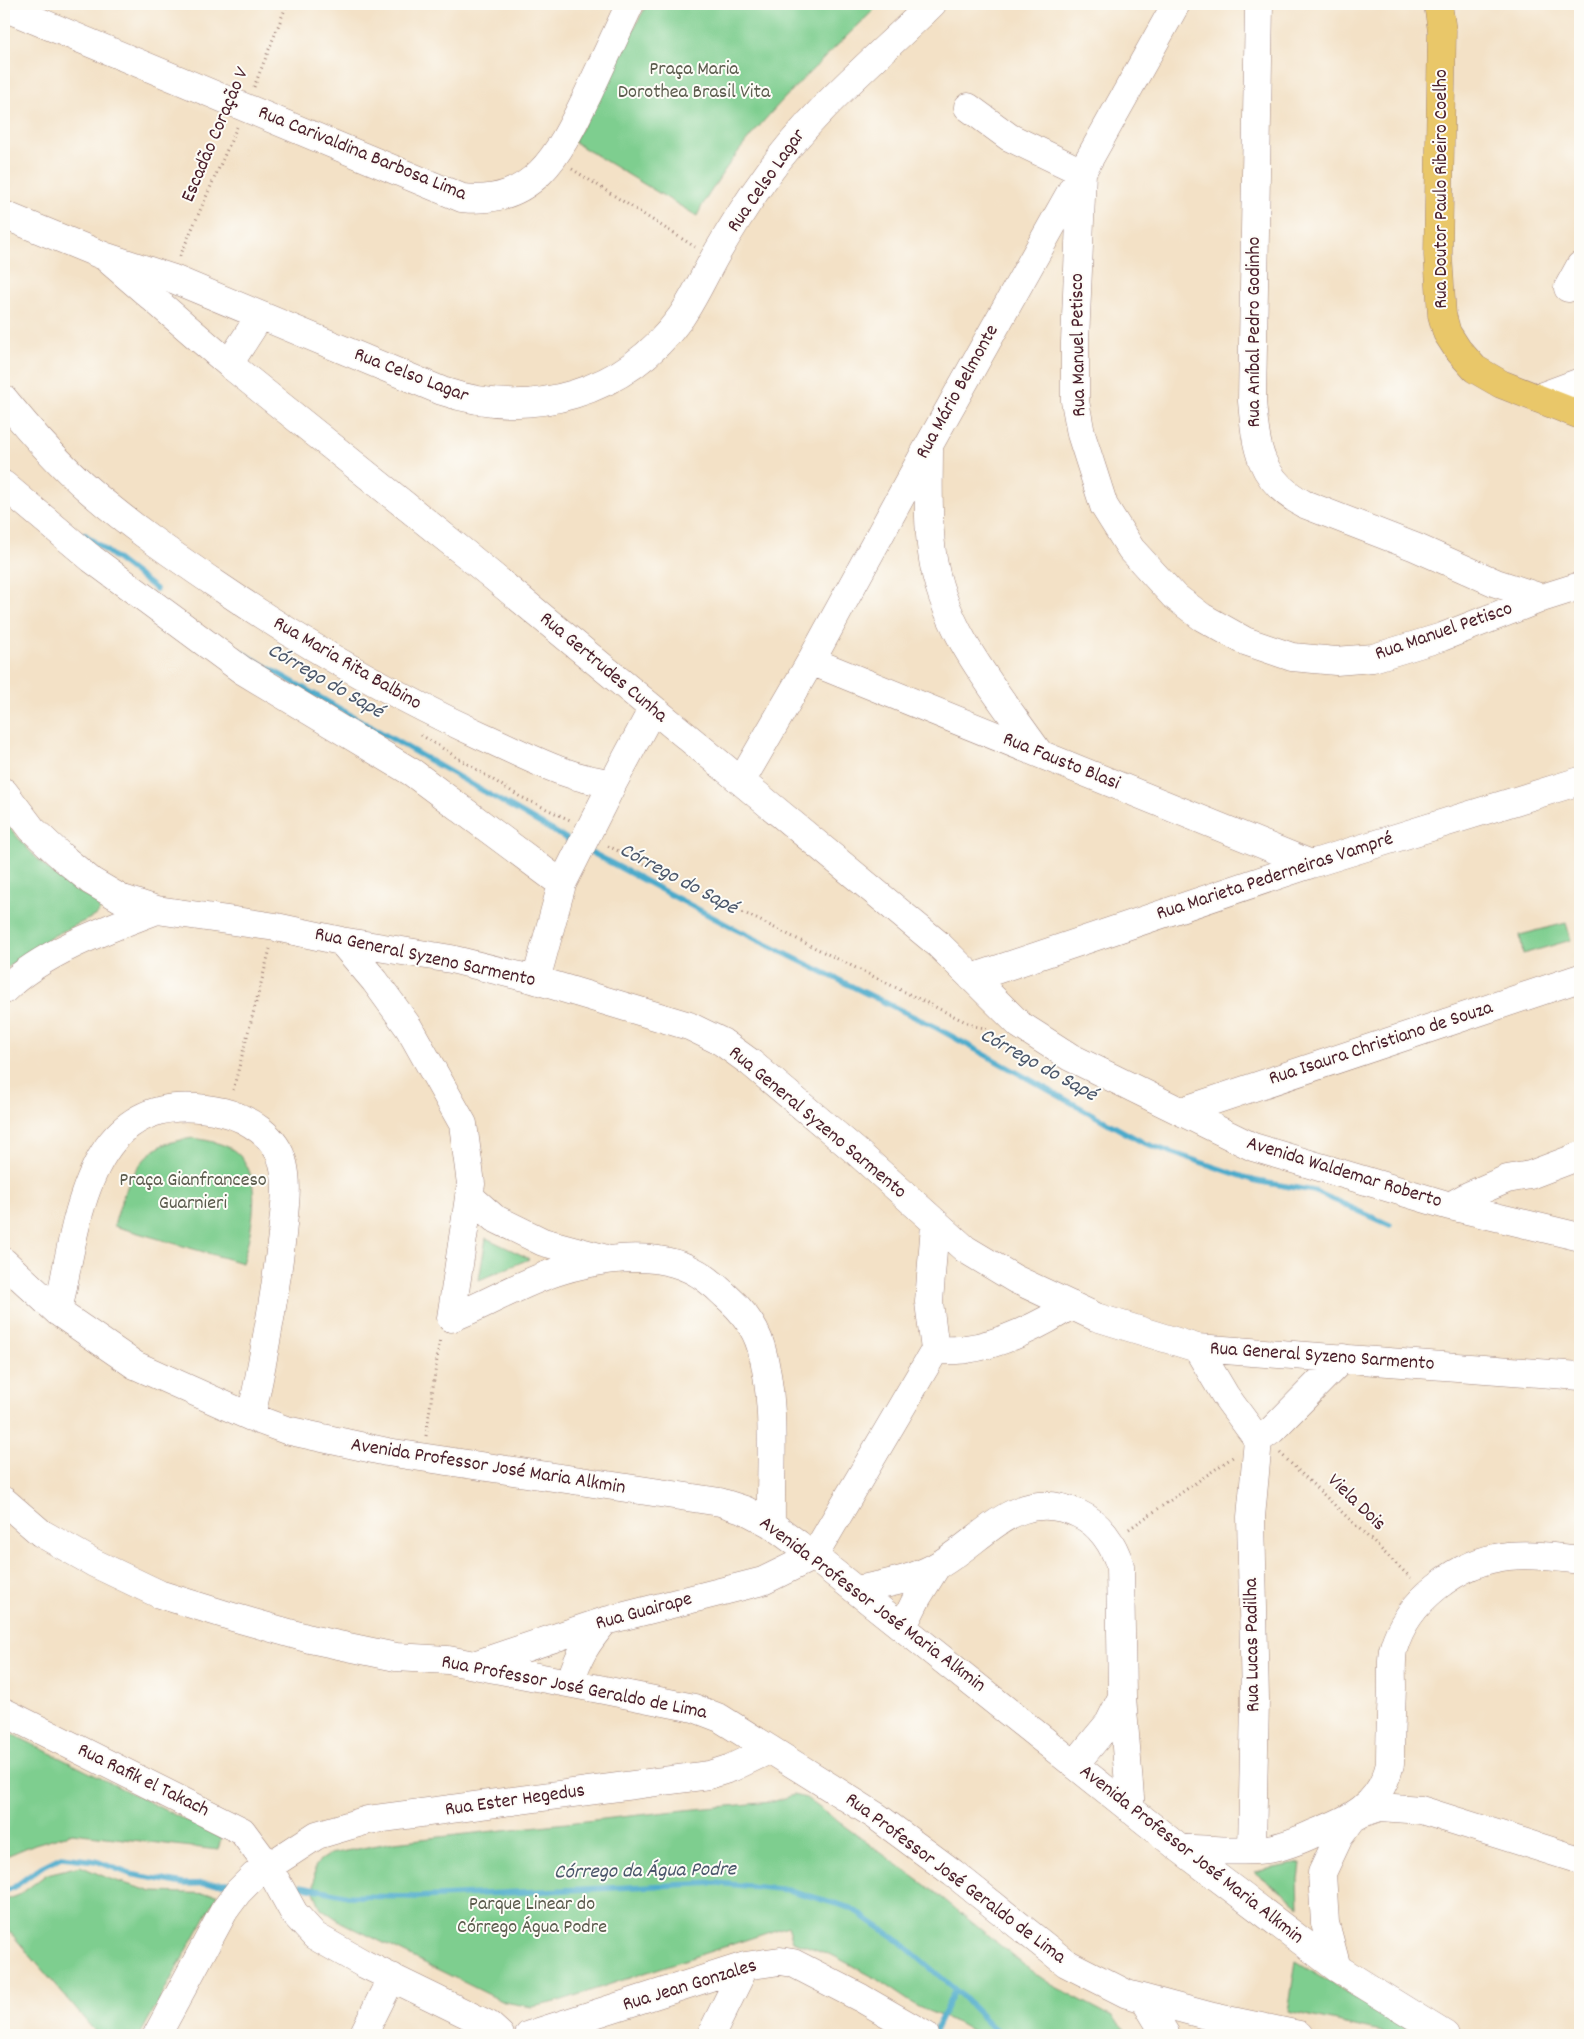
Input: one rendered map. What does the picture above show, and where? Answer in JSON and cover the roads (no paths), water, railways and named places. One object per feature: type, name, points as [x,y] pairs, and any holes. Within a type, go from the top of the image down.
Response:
[{"type":"main road","name":"Rua Doutor Paulo Ribeiro Coelho","points":[[1438,4],[1442,30],[1438,255],[1442,315],[1447,333],[1458,350],[1475,369],[1501,384],[1580,415]]},
{"type":"street","name":"Rua Carivaldina Barbosa Lima","points":[[4,7],[462,198],[482,200],[499,198],[519,190],[539,175],[554,158],[573,123],[630,4]]},
{"type":"street","name":"Rua Celso Lagar","points":[[4,215],[104,256],[171,278],[469,400],[494,404],[531,403],[564,398],[597,386],[618,374],[645,355],[680,318],[698,290],[714,259],[767,175],[807,125],[932,4]]},
{"type":"street","name":"Rua Mário Belmonte","points":[[742,780],[811,661],[928,444],[1176,4]]},
{"type":"street","name":"Rua Aníbal Pedro Godinho","points":[[1259,4],[1252,401],[1255,439],[1261,460],[1270,478],[1293,498],[1304,504],[1415,547],[1496,583],[1542,598]]},
{"type":"street","points":[[968,107],[1009,137],[1082,172]]},
{"type":"street","name":"Rua Manuel Petisco","points":[[1082,172],[1075,342],[1075,401],[1081,434],[1104,506],[1131,549],[1173,596],[1202,617],[1245,641],[1292,657],[1336,661],[1373,658],[1442,637],[1542,598],[1580,586]]},
{"type":"street","name":"Rua Gertrudes Cunha","points":[[104,256],[229,364],[467,555],[652,710],[742,780],[938,944],[972,978]]},
{"type":"street","points":[[229,364],[260,316]]},
{"type":"street","points":[[1537,398],[1580,382]]},
{"type":"street","name":"Rua Maria Rita Balbino","points":[[4,399],[32,433],[88,489],[160,546],[284,630],[413,704],[556,770],[593,781],[613,783]]},
{"type":"street","points":[[928,444],[932,553],[946,609],[965,645],[1039,752]]},
{"type":"street","points":[[4,485],[92,559],[242,670],[413,773],[566,876]]},
{"type":"street","name":"Rua Fausto Blasi","points":[[811,661],[1039,752],[1310,864]]},
{"type":"street","points":[[536,980],[566,876],[652,710]]},
{"type":"street","name":"Rua Marieta Pederneiras Vampré","points":[[972,978],[1310,864],[1580,782]]},
{"type":"street","name":"Rua General Syzeno Sarmento","points":[[4,792],[32,829],[91,881],[120,898],[157,910],[276,927],[341,941],[451,959],[536,980],[688,1026],[722,1042],[751,1063],[858,1153],[934,1224],[965,1249],[1007,1274],[1096,1316],[1197,1348],[1580,1376]]},
{"type":"street","points":[[4,990],[32,968],[71,947],[105,930],[157,910]]},
{"type":"street","points":[[341,941],[375,981],[409,1028],[463,1124],[470,1184],[451,1318],[561,1270],[611,1260],[633,1258],[674,1263],[704,1277],[739,1306],[751,1324],[761,1345],[766,1373],[771,1442],[771,1524]]},
{"type":"street","name":"Avenida Waldemar Roberto","points":[[972,978],[1020,1025],[1070,1056],[1253,1147],[1450,1206],[1580,1237]]},
{"type":"street","name":"Rua Isaura Christiano de Souza","points":[[1182,1111],[1580,978]]},
{"type":"street","points":[[58,1312],[86,1190],[97,1160],[110,1142],[127,1126],[146,1115],[166,1108],[187,1107],[226,1113],[260,1130],[275,1146],[283,1162],[286,1196],[276,1284],[251,1417]]},
{"type":"street","points":[[1450,1206],[1470,1195],[1507,1180],[1580,1156]]},
{"type":"street","points":[[1517,1223],[1515,1207],[1518,1193],[1530,1174]]},
{"type":"street","points":[[469,1196],[494,1218],[543,1242],[611,1260]]},
{"type":"street","points":[[814,1556],[935,1350],[929,1302],[934,1224]]},
{"type":"street","name":"Avenida Professor José Maria Alkmin","points":[[4,1262],[58,1312],[135,1365],[251,1417],[286,1430],[366,1448],[720,1502],[738,1507],[771,1524],[858,1590],[1179,1848],[1337,1968],[1445,2035]]},
{"type":"street","points":[[935,1350],[967,1349],[1014,1335],[1050,1320],[1071,1305]]},
{"type":"street","points":[[1197,1348],[1225,1395],[1258,1440],[1343,1358]]},
{"type":"street","name":"Rua Lucas Padilha","points":[[1252,1850],[1255,1700],[1251,1517],[1258,1440]]},
{"type":"street","points":[[738,1507],[760,1474],[771,1442]]},
{"type":"street","name":"Rua Professor José Geraldo de Lima","points":[[4,1501],[41,1533],[94,1563],[159,1594],[310,1639],[396,1657],[448,1660],[570,1683],[694,1708],[720,1718],[876,1816],[953,1873],[1039,1944],[1066,1963],[1128,1994],[1144,1999],[1299,2035]]},
{"type":"street","points":[[858,1590],[910,1578],[936,1567],[994,1524],[1021,1508],[1042,1506],[1067,1508],[1088,1518],[1110,1542],[1116,1551],[1120,1566],[1122,1697],[1131,1810]]},
{"type":"street","points":[[1337,1968],[1325,1923],[1322,1873],[1339,1837],[1353,1818],[1372,1799],[1387,1776],[1390,1764],[1393,1652],[1407,1620],[1428,1594],[1455,1575],[1487,1560],[1507,1556],[1533,1555],[1578,1565]]},
{"type":"street","name":"Rua Guairape","points":[[473,1665],[605,1620],[763,1581],[814,1556]]},
{"type":"street","points":[[903,1626],[918,1596],[936,1567]]},
{"type":"street","points":[[570,1683],[577,1659],[605,1620]]},
{"type":"street","points":[[1075,1764],[1109,1723],[1122,1697]]},
{"type":"street","name":"Rua Rafik el Takach","points":[[4,1712],[235,1827],[249,1838],[268,1866]]},
{"type":"street","name":"Rua Ester Hegedus","points":[[157,2035],[224,1911],[238,1892],[268,1866],[317,1835],[368,1820],[709,1775],[731,1768],[769,1750]]},
{"type":"street","points":[[1179,1848],[1252,1850],[1270,1848],[1296,1841],[1380,1807],[1398,1806],[1421,1810],[1577,1854]]},
{"type":"street","points":[[268,1866],[294,1913],[315,1936],[489,2025],[500,2035]]},
{"type":"street","name":"Rua Jean Gonzales","points":[[529,2035],[745,1966],[780,1961],[793,1964],[861,1998],[919,2034]]},
{"type":"street","points":[[711,2035],[745,1966]]},
{"type":"street","points":[[363,2035],[392,1977]]},
{"type":"street","points":[[1144,1999],[1166,2035]]},
{"type":"waterway","name":"Córrego do Sapé","points":[[4,467],[9,477]]},
{"type":"waterway","name":"Córrego do Sapé","points":[[84,534],[156,589]]},
{"type":"waterway","name":"Córrego do Sapé","points":[[237,650],[574,843]]},
{"type":"waterway","name":"Córrego do Sapé","points":[[587,850],[731,927],[937,1028],[1144,1143],[1256,1181],[1314,1191],[1390,1225]]},
{"type":"waterway","name":"Córrego da Água Podre","points":[[4,1891],[13,1888],[41,1867],[61,1857],[96,1861],[130,1874],[184,1884],[227,1883]]},
{"type":"waterway","name":"Córrego da Água Podre","points":[[301,1886],[348,1896],[416,1897],[717,1883],[789,1890],[851,1908],[899,1941],[959,1993],[1000,2035]]},
{"type":"waterway","points":[[934,2033],[955,1990]]},
{"type":"park label","name":"Praça Maria Dorothea Brasil Vita","points":[[694,82]]},
{"type":"park label","name":"Praça Gianfranceso Guarnieri","points":[[193,1192]]},
{"type":"park label","name":"Parque Linear do Córrego Água Podre","points":[[532,1916]]}]
